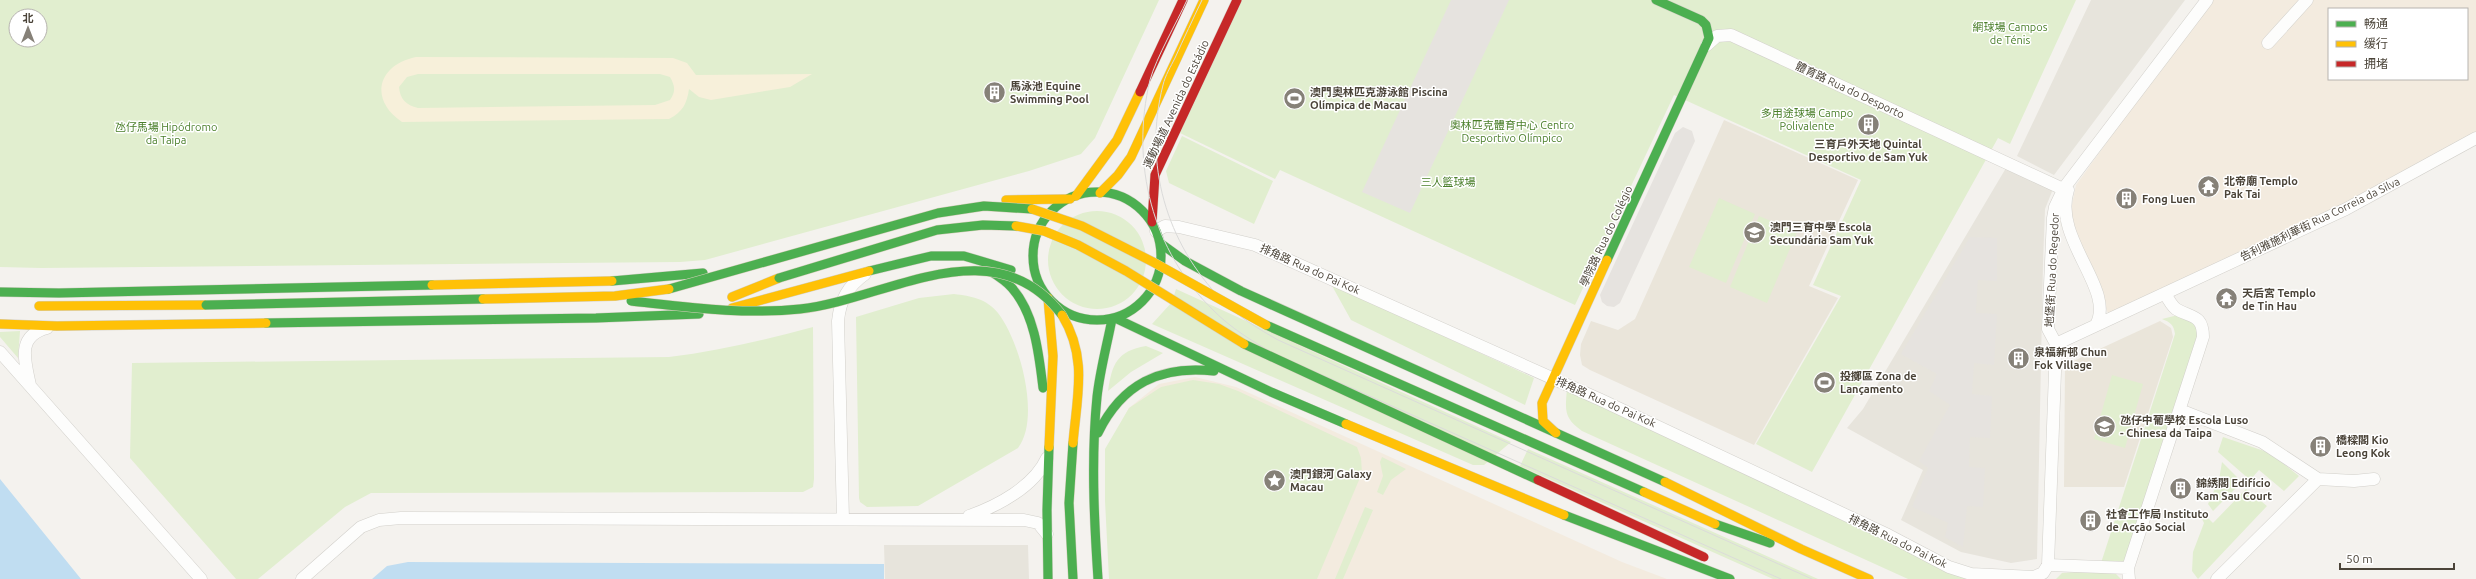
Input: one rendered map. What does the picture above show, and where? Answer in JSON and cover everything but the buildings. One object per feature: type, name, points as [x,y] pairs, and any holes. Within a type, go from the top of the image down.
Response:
[{"type":"main road","points":[[0,292],[59,293],[587,282],[676,277],[729,267],[961,204],[1073,197],[1100,193],[1116,194],[1131,200],[1143,210],[1154,226],[1160,243],[1160,265],[1153,288],[1136,307],[1113,318],[1100,320],[1077,317],[1056,306],[1048,298],[1037,280],[1033,259],[1036,238],[1052,211],[1073,197],[1117,140],[1183,0]]},
{"type":"main road","name":"運動場道 Avenida do Estádio","points":[[1100,193],[1118,175],[1131,157],[1204,0]]},
{"type":"main road","name":"運動場道 Avenida do Estádio","points":[[1154,226],[1155,175],[1237,0]]},
{"type":"main road","points":[[1656,0],[1701,20],[1709,32],[1707,46]]},
{"type":"main road","name":"學院路 Rua do Colégio","points":[[1556,434],[1543,421],[1541,412],[1542,403],[1552,378],[1707,46]]},
{"type":"main road","points":[[570,298],[628,294],[686,284],[938,212],[984,206],[1028,208],[1082,226],[1153,262],[1260,322],[1715,524],[1752,539],[1801,549]]},
{"type":"main road","points":[[596,318],[664,312],[710,303],[737,296],[779,278],[937,230],[983,225],[1024,226],[1044,231],[1112,264],[1237,341],[1711,560],[1741,577]]},
{"type":"main road","points":[[1160,243],[1185,261],[1241,291],[1702,499],[1801,549],[1869,579]]},
{"type":"main road","points":[[0,324],[57,326],[596,318],[705,313],[749,304],[908,260],[944,255],[964,256],[983,260],[1037,280]]},
{"type":"main road","points":[[908,260],[950,260],[970,263],[987,269],[1013,289],[1022,304],[1034,340],[1050,427]]},
{"type":"main road","points":[[26,305],[73,307],[570,298],[605,299],[734,311],[802,309],[827,304],[935,274],[976,270],[1000,272],[1034,287],[1055,305],[1071,329],[1080,365],[1069,481],[1073,579]]},
{"type":"main road","points":[[1048,298],[1053,356],[1048,456],[1048,579]]},
{"type":"main road","points":[[1113,318],[1242,379],[1525,500],[1730,579]]},
{"type":"main road","points":[[1098,579],[1094,523],[1094,442],[1097,395],[1113,318]]},
{"type":"main road","points":[[1094,442],[1103,421],[1116,403],[1145,380],[1161,373],[1197,368],[1242,379]]},
{"type":"main road","points":[[1052,396],[1058,380],[1067,375],[1074,374],[1089,377],[1096,387],[1097,395]]},
{"type":"street","name":"地堡街 Rua do Regedor","points":[[2048,565],[2056,344],[2048,329],[2054,218],[2063,189],[2075,172],[2208,0]]},
{"type":"street","points":[[2268,43],[2307,0]]},
{"type":"street","name":"體育路 Rua do Desporto","points":[[1707,46],[1717,36],[1731,35],[2063,189]]},
{"type":"street","name":"告利雅施利華街 Rua Correia da Silva","points":[[2056,344],[2346,209],[2476,138]]},
{"type":"street","points":[[2075,172],[2067,192],[2065,214],[2070,235],[2100,299],[2100,317],[2096,325]]},
{"type":"street","name":"排角路 Rua do Pai Kok","points":[[1154,226],[1179,227],[1255,245],[1723,456],[1961,571],[2034,576],[2043,573],[2048,565]]},
{"type":"street","points":[[844,518],[838,321],[839,305],[846,291],[871,270]]},
{"type":"street","points":[[2048,565],[2129,574],[2204,337],[2203,330],[2196,317],[2176,309],[2165,293]]},
{"type":"street","points":[[30,386],[25,352],[28,340],[36,331],[57,326]]},
{"type":"street","points":[[0,352],[201,579]]},
{"type":"street","points":[[2180,410],[2262,442],[2318,479],[2348,481],[2374,479]]},
{"type":"street","points":[[960,519],[984,511],[1013,494],[1044,466],[1048,456]]},
{"type":"street","points":[[2217,579],[2318,479]]},
{"type":"street","points":[[302,579],[361,527],[380,520],[401,518],[960,519],[1032,521],[1042,526],[1047,534]]},
{"type":"shaded area","points":[[1451,0],[1509,0],[1410,213],[1362,192]]},
{"type":"shaded area","points":[[2091,0],[2185,0],[2054,175],[2017,156]]},
{"type":"shaded area","points":[[2213,0],[2476,0],[2476,142],[2112,323],[2072,222],[2072,205],[2076,185],[2185,34]]},
{"type":"shaded area","name":"澳門三育中學 Escola Secundária Sam Yuk","points":[[1724,120],[1858,180],[1809,286],[1838,298],[1754,445],[1590,370],[1582,365],[1580,355],[1581,344],[1591,321],[1618,330],[1635,319]]},
{"type":"shaded area","points":[[1683,127],[1692,131],[1695,141],[1620,303],[1614,307],[1607,306],[1602,302],[1600,295],[1675,133]]},
{"type":"shaded area","name":"泉福新邨 Chun Fok Village","points":[[2006,168],[2053,189],[2045,209],[2037,559],[2011,563],[1961,552],[1901,520],[1923,470],[1847,428],[1863,409]]},
{"type":"shaded area","points":[[1970,237],[1997,238],[1997,281],[1978,280],[1976,313],[1997,314],[1994,365],[1974,363],[1972,394],[1992,396],[1990,438],[1970,437],[1969,467],[1985,468],[1983,507],[1967,506],[1963,547],[1945,537],[1948,523],[1912,507],[1928,468],[1919,461],[1950,405],[1929,391],[1937,374],[1901,354]]},
{"type":"shaded area","name":"氹仔中葡學校 Escola Luso - Chinesa da Taipa","points":[[2160,321],[2171,328],[2173,337],[2124,487],[2064,487],[2065,365]]},
{"type":"shaded area","name":"澳門銀河 Galaxy Macau","points":[[1195,377],[1236,387],[1622,562],[1667,579],[1113,579],[1109,445],[1129,408],[1159,384]]},
{"type":"shaded area","points":[[884,545],[1028,545],[1029,579],[885,579]]},
{"type":"green space","name":"氹仔馬場 Hipódromo da Taipa","points":[[0,0],[1159,0],[1095,138],[1081,154],[1029,171],[705,260],[680,262],[41,268],[0,267]]},
{"type":"green space","name":"奧林匹克體育中心 Centro Desportivo Olímpico","points":[[1242,0],[2076,0],[2010,144],[1998,138],[1812,472],[1756,444],[1841,296],[1813,285],[1861,180],[1674,95],[1575,305],[1280,170],[1275,179],[1180,133]]},
{"type":"green space","points":[[1182,136],[1273,181],[1254,224],[1169,183],[1166,171]]},
{"type":"green space","points":[[1719,198],[1755,214],[1726,283],[1689,267]]},
{"type":"green space","points":[[1097,211],[1116,214],[1132,225],[1143,241],[1146,260],[1143,279],[1132,295],[1116,306],[1097,309],[1078,306],[1062,295],[1051,279],[1048,260],[1051,241],[1062,225],[1078,214]]},
{"type":"green space","points":[[1759,216],[1797,232],[1767,303],[1730,287]]},
{"type":"green space","points":[[1331,284],[1534,378],[1525,405],[1351,320]]},
{"type":"green space","points":[[1176,289],[1511,442],[1484,465],[1473,465],[1152,324],[1172,302]]},
{"type":"green space","points":[[954,294],[972,297],[989,304],[998,313],[1006,326],[1014,342],[1025,380],[1028,399],[1028,418],[1025,435],[1018,448],[918,506],[867,507],[860,502],[859,498],[856,317],[919,298]]},
{"type":"green space","points":[[2178,315],[2194,322],[2199,337],[2125,563],[2101,563],[2175,334],[2174,328],[2171,324],[2162,319]]},
{"type":"green space","points":[[813,327],[814,479],[813,487],[803,492],[371,493],[345,507],[258,579],[236,579],[130,458],[132,363],[669,357],[741,345]]},
{"type":"green space","points":[[20,331],[18,358],[0,337],[0,332]]},
{"type":"green space","points":[[1146,346],[1163,353],[1131,372],[1108,391],[1114,366],[1122,355],[1136,348]]},
{"type":"green space","points":[[2112,375],[2143,384],[2125,448],[2094,439]]},
{"type":"green space","name":"澳門銀河 Galaxy Macau","points":[[1193,380],[1219,384],[1238,391],[1357,447],[1361,458],[1362,473],[1317,579],[1109,579],[1105,501],[1105,449],[1129,408],[1161,387]]},
{"type":"green space","points":[[1567,389],[1951,569],[2019,579],[1908,579],[1582,431],[1572,422],[1567,413]]},
{"type":"green space","points":[[2223,437],[2270,453],[2299,476],[2284,491],[2259,470],[2250,480],[2218,452]]},
{"type":"green space","points":[[1528,449],[1818,579],[1773,579],[1520,466]]},
{"type":"green space","points":[[1382,457],[1406,469],[1391,480],[1383,495],[1377,492],[1383,476],[1380,462]]},
{"type":"green space","points":[[2222,462],[2242,482],[2213,511],[2208,504],[2219,480]]},
{"type":"green space","points":[[2246,489],[2267,506],[2198,579],[2192,571],[2193,552],[2204,523],[2202,519],[2206,516],[2213,523]]},
{"type":"green space","points":[[1365,507],[1373,510],[1343,579],[1335,579]]},
{"type":"green space","points":[[2062,573],[2115,573],[2121,579],[2056,579]]},
{"type":"sand","points":[[416,57],[673,58],[687,63],[696,75],[812,74],[790,87],[711,100],[699,97],[689,89],[684,107],[669,119],[402,122],[385,104],[382,94],[382,84],[386,75],[393,67],[403,61]],"holes":[[[418,74],[660,74],[670,77],[674,86],[674,91],[670,100],[655,105],[418,108],[404,101],[399,87],[407,77]]]},
{"type":"water","points":[[0,479],[81,579],[0,579]]},
{"type":"water","points":[[408,562],[884,564],[884,579],[372,579],[387,566]]},
{"type":"tram line","points":[[1187,0],[1162,51],[1150,80],[1144,111],[1143,143],[1145,174],[1151,204],[1161,233],[1175,261],[1193,287],[1214,311],[1242,334],[1273,353],[1781,579]]},
{"type":"tram line","points":[[1202,0],[1163,85],[1157,114],[1156,143],[1158,172],[1164,200],[1173,227],[1186,253],[1203,278],[1228,306],[1249,322],[1278,340],[1812,579]]},
{"type":"traffic: fast","points":[[1607,260],[1709,38],[1706,25],[1701,20],[1656,0]]},
{"type":"traffic: fast","points":[[1091,192],[1103,192],[1116,195],[1133,203],[1146,215],[1158,237],[1161,256],[1160,268],[1156,280],[1150,292],[1138,305],[1116,317],[1103,320],[1091,320],[1078,317],[1061,309],[1048,297],[1036,275],[1033,262],[1033,250],[1036,237],[1044,220],[1056,207],[1078,195],[1091,192]]},
{"type":"traffic: fast","points":[[669,289],[938,213],[984,206],[1032,209]]},
{"type":"traffic: fast","points":[[779,278],[937,230],[983,225],[1016,226]]},
{"type":"traffic: fast","points":[[1160,243],[1185,261],[1241,291],[1665,482]]},
{"type":"traffic: fast","points":[[869,271],[931,256],[964,256],[1011,270]]},
{"type":"traffic: fast","points":[[631,301],[737,311],[779,311],[833,303],[937,274],[971,271],[1004,274],[1034,288],[1062,315]]},
{"type":"traffic: fast","points":[[990,271],[1010,285],[1020,298],[1026,310],[1035,335],[1043,388]]},
{"type":"traffic: fast","points":[[612,281],[703,273]]},
{"type":"traffic: fast","points":[[0,292],[59,293],[432,285]]},
{"type":"traffic: fast","points":[[206,305],[483,299]]},
{"type":"traffic: fast","points":[[266,323],[596,318],[699,314]]},
{"type":"traffic: fast","points":[[1115,318],[1271,392],[1346,424]]},
{"type":"traffic: fast","points":[[1098,579],[1094,488],[1095,420],[1100,377],[1112,319]]},
{"type":"traffic: fast","points":[[1266,325],[1644,492]]},
{"type":"traffic: fast","points":[[1244,344],[1538,480]]},
{"type":"traffic: fast","points":[[1098,433],[1108,416],[1119,402],[1131,390],[1145,381],[1176,371],[1214,371]]},
{"type":"traffic: fast","points":[[1073,443],[1069,503],[1073,579]]},
{"type":"traffic: fast","points":[[1048,579],[1047,510],[1049,447]]},
{"type":"traffic: fast","points":[[1564,515],[1730,579]]},
{"type":"traffic: fast","points":[[1715,524],[1770,543]]},
{"type":"traffic: slow","points":[[1100,193],[1118,175],[1131,157],[1204,0]]},
{"type":"traffic: slow","points":[[1076,196],[1117,140],[1140,92]]},
{"type":"traffic: slow","points":[[1006,200],[1070,199]]},
{"type":"traffic: slow","points":[[1032,209],[1082,226],[1153,262],[1266,325]]},
{"type":"traffic: slow","points":[[1016,226],[1044,231],[1078,245],[1126,271],[1244,344]]},
{"type":"traffic: slow","points":[[1556,433],[1543,421],[1542,403],[1607,260]]},
{"type":"traffic: slow","points":[[732,308],[869,271]]},
{"type":"traffic: slow","points":[[732,297],[779,278]]},
{"type":"traffic: slow","points":[[432,285],[612,281]]},
{"type":"traffic: slow","points":[[483,299],[615,296],[669,289]]},
{"type":"traffic: slow","points":[[1048,298],[1053,356],[1049,447]]},
{"type":"traffic: slow","points":[[39,306],[206,305]]},
{"type":"traffic: slow","points":[[1062,315],[1070,331],[1078,362],[1079,377],[1073,443]]},
{"type":"traffic: slow","points":[[0,324],[57,326],[266,323]]},
{"type":"traffic: slow","points":[[1346,424],[1564,515]]},
{"type":"traffic: slow","points":[[1665,482],[1801,549],[1869,579]]},
{"type":"traffic: slow","points":[[1644,492],[1715,524]]},
{"type":"traffic: jam","points":[[1140,92],[1183,0]]},
{"type":"traffic: jam","points":[[1152,222],[1155,175],[1237,0]]},
{"type":"traffic: jam","points":[[1538,480],[1704,557]]},
{"type":"place","name":"馬泳池 Equine Swimming Pool","points":[[994,92]]},
{"type":"place","name":"澳門奧林匹克游泳館 Piscina Olímpica de Macau","points":[[1294,98]]},
{"type":"place","name":"三育戶外天地 Quintal Desportivo de Sam Yuk","points":[[1868,124]]},
{"type":"place","name":"北帝廟 Templo Pak Tai","points":[[2209,187]]},
{"type":"place","name":"Fong Luen","points":[[2127,199]]},
{"type":"place","name":"澳門三育中學 Escola Secundária Sam Yuk","points":[[1754,233]]},
{"type":"place","name":"天后宮 Templo de Tin Hau","points":[[2226,299]]},
{"type":"place","name":"泉福新邨 Chun Fok Village","points":[[2019,358]]},
{"type":"place","name":"投擲區 Zona de Lançamento","points":[[1825,382]]},
{"type":"place","name":"氹仔中葡學校 Escola Luso - Chinesa da Taipa","points":[[2104,426]]},
{"type":"place","name":"橋樑閣 Kio Leong Kok","points":[[2320,446]]},
{"type":"place","name":"澳門銀河 Galaxy Macau","points":[[1275,480]]},
{"type":"place","name":"錦綉閣 Edifício Kam Sau Court","points":[[2181,489]]},
{"type":"place","name":"社會工作局 Instituto de Acção Social","points":[[2090,520]]},
{"type":"park label","name":"網球場 Campos de Ténis","points":[[2010,33]]},
{"type":"park label","name":"多用途球場 Campo Polivalente","points":[[1807,119]]},
{"type":"park label","name":"三人籃球場","points":[[1448,182]]}]
